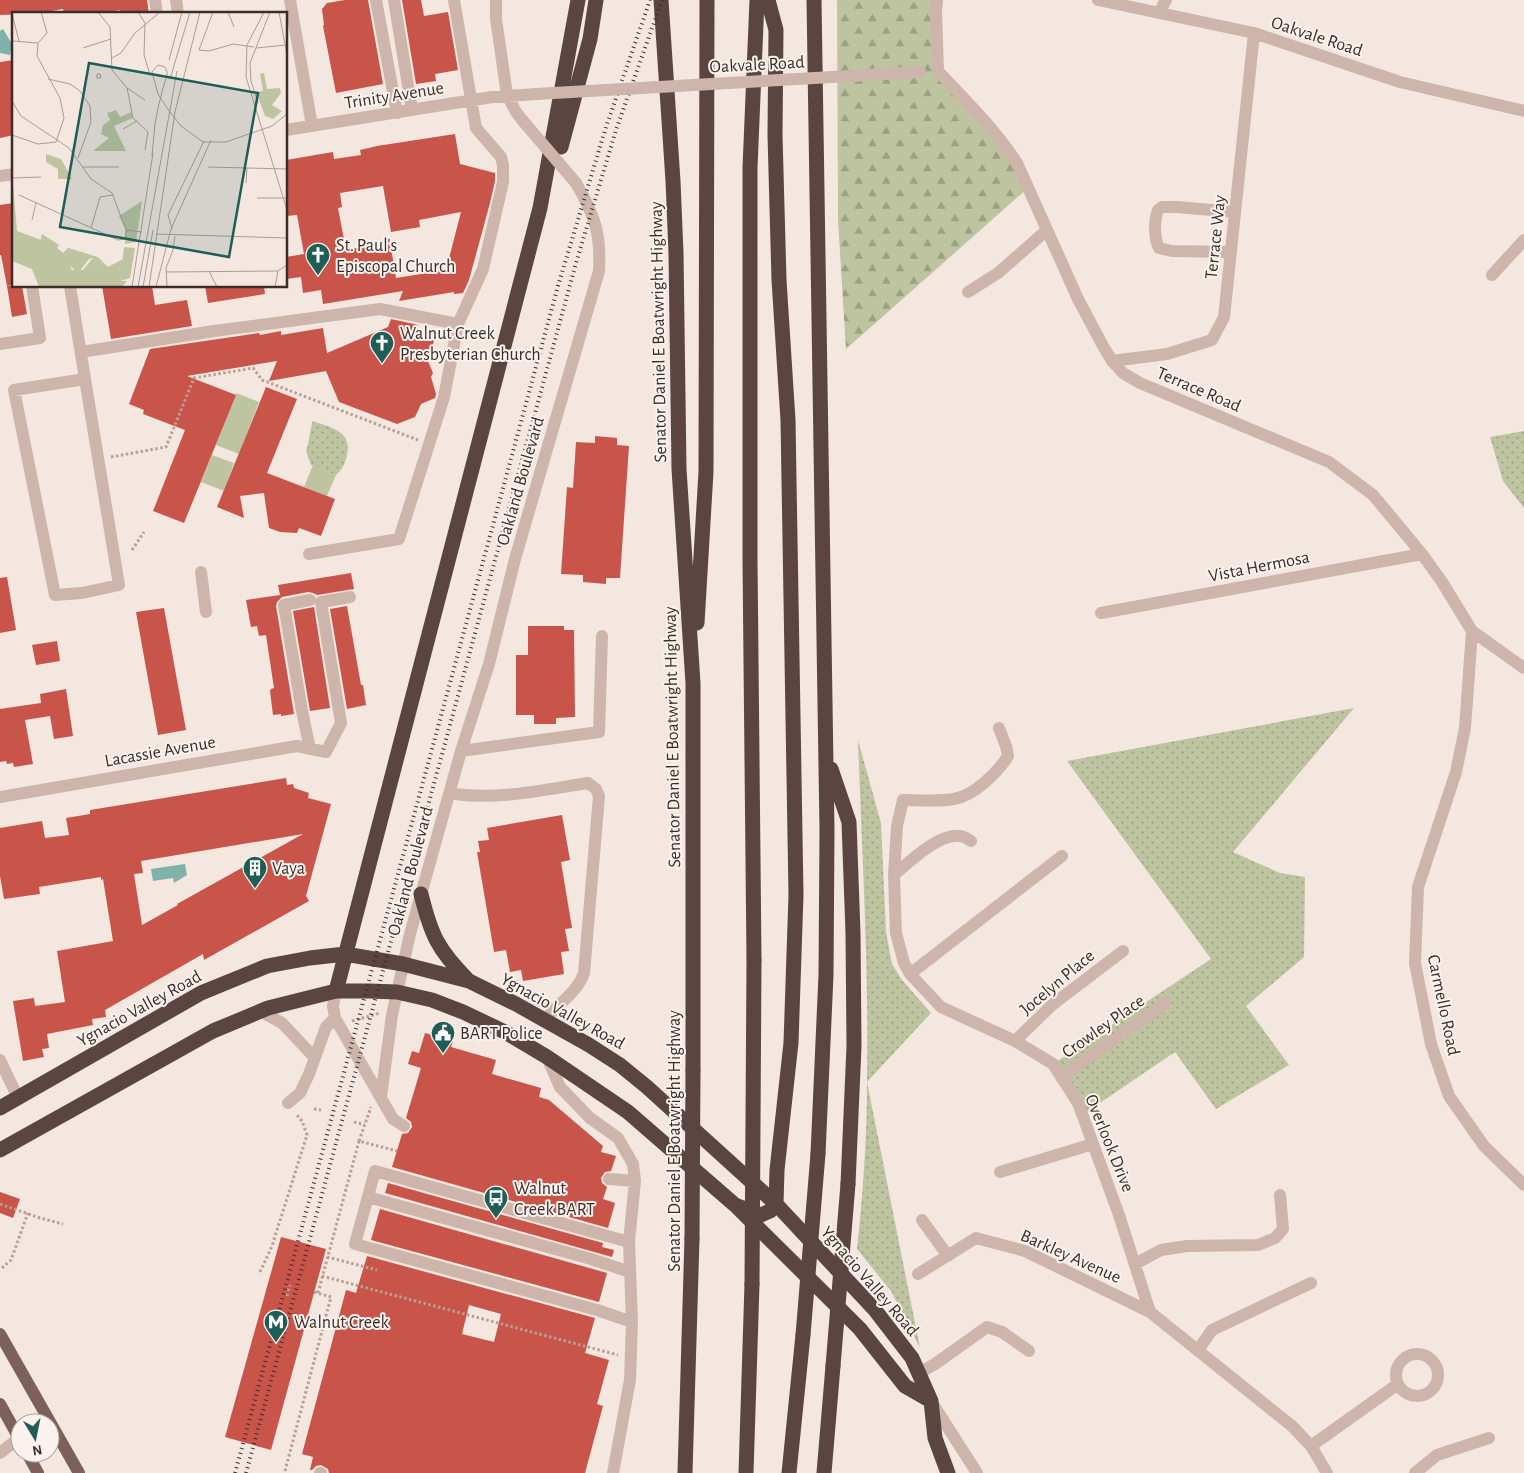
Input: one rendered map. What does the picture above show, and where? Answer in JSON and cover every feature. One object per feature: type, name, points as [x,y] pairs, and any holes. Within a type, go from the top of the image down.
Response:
[{"type":"highway","points":[[540,208],[578,0]]},
{"type":"highway","points":[[336,991],[540,208],[574,104],[590,40],[596,0]]},
{"type":"highway","name":"Senator Daniel E Boatwright Highway","points":[[661,0],[676,253],[679,469],[693,683],[692,1239],[685,1473]]},
{"type":"highway","points":[[693,683],[706,472],[707,0]]},
{"type":"highway","points":[[746,1473],[752,1284],[754,960],[750,549],[750,168],[757,0]]},
{"type":"highway","points":[[735,1205],[761,1216],[770,1211],[776,1204],[777,1170],[788,1081],[794,1005],[796,851],[791,502],[779,280],[776,30],[768,0]]},
{"type":"highway","points":[[789,1473],[818,1154],[826,974],[827,758],[814,0]]},
{"type":"highway","points":[[824,1473],[848,1184],[854,1046],[853,933],[849,822],[827,758]]},
{"type":"highway","points":[[421,894],[433,936],[453,965],[469,981]]},
{"type":"highway","name":"Ygnacio Valley Road","points":[[0,1108],[201,993],[267,966],[345,954],[403,964],[469,981],[516,1004],[620,1064],[776,1204],[875,1310],[912,1358],[932,1401]]},
{"type":"highway","points":[[0,1150],[213,1031],[260,1011],[303,998],[336,991],[370,990],[397,992],[432,1000],[505,1032],[547,1057],[628,1112],[735,1205],[860,1329],[905,1386],[932,1401],[935,1438],[948,1473]]},
{"type":"main road","points":[[0,1334],[79,1473]]},
{"type":"main road","points":[[0,1404],[10,1422]]},
{"type":"street","points":[[290,0],[312,126]]},
{"type":"street","points":[[376,0],[397,113]]},
{"type":"street","points":[[394,0],[412,110]]},
{"type":"street","points":[[309,554],[399,540],[444,397],[458,324],[483,269],[503,182],[503,166],[501,156],[476,128],[454,0]]},
{"type":"street","name":"Oakland Boulevard","points":[[377,1101],[392,1015],[421,894],[461,751],[489,664],[515,559],[599,271],[598,232],[586,200],[576,183],[516,112],[507,95],[496,19],[496,0]]},
{"type":"street","points":[[938,0],[936,10],[938,71]]},
{"type":"street","name":"Oakvale Road","points":[[1098,0],[1254,34],[1400,82],[1524,111]]},
{"type":"street","points":[[1159,13],[1166,0]]},
{"type":"street","name":"Terrace Way","points":[[1112,361],[1167,354],[1212,340],[1224,317],[1254,34]]},
{"type":"street","name":"Oakvale Road","points":[[507,95],[938,71]]},
{"type":"street","name":"Terrace Road","points":[[938,71],[1006,145],[1017,163],[1078,299],[1112,361],[1123,373],[1140,384],[1329,462],[1373,495],[1422,554],[1442,582],[1472,631],[1524,668]]},
{"type":"street","name":"Trinity Avenue","points":[[288,130],[507,95]]},
{"type":"street","points":[[1231,252],[1172,251],[1160,248],[1156,238],[1156,215],[1158,210],[1168,206],[1235,212]]},
{"type":"street","points":[[968,292],[998,273],[1047,230]]},
{"type":"street","points":[[1492,275],[1524,240]]},
{"type":"street","points":[[0,344],[40,338],[32,288]]},
{"type":"street","points":[[70,288],[119,585],[82,593],[55,595],[14,390],[85,379]]},
{"type":"street","points":[[81,352],[214,331],[380,309],[458,324]]},
{"type":"street","name":"Vista Hermosa","points":[[1101,613],[1422,554]]},
{"type":"street","points":[[202,572],[206,612]]},
{"type":"street","name":"Lacassie Avenue","points":[[0,797],[289,747],[297,746],[326,752],[341,723],[321,602],[350,597]]},
{"type":"street","points":[[310,600],[284,605],[310,749]]},
{"type":"street","name":"Carmello Road","points":[[1472,631],[1465,728],[1458,763],[1418,887],[1414,963],[1431,1044],[1449,1096],[1484,1146],[1524,1185]]},
{"type":"street","points":[[461,751],[599,732],[602,636]]},
{"type":"street","name":"Overlook Drive","points":[[999,728],[1008,756],[1000,768],[984,782],[969,793],[956,799],[903,800],[897,826],[894,875],[896,933],[904,963],[910,974],[941,1007],[1015,1041],[1053,1064],[1078,1103],[1119,1215],[1150,1312]]},
{"type":"street","points":[[449,793],[510,795],[588,783],[596,789],[599,796],[584,973],[575,990],[544,1020]]},
{"type":"street","points":[[894,875],[914,858],[942,839],[960,836],[971,841]]},
{"type":"street","points":[[910,974],[1062,856]]},
{"type":"street","name":"Jocelyn Place","points":[[1015,1041],[1052,1004],[1122,951]]},
{"type":"street","points":[[336,991],[333,1006],[335,1018],[377,1101],[393,1119],[404,1126]]},
{"type":"street","name":"Crowley Place","points":[[1061,1077],[1166,1003]]},
{"type":"street","points":[[260,1011],[282,1023],[314,1057]]},
{"type":"street","points":[[291,1108],[309,1074],[326,1027],[335,1018]]},
{"type":"street","points":[[547,1057],[560,1087],[590,1118],[618,1138],[633,1164],[634,1181],[629,1242],[632,1322],[630,1380],[614,1473]]},
{"type":"street","points":[[0,1060],[18,1098]]},
{"type":"street","points":[[1000,1172],[1093,1144]]},
{"type":"street","points":[[629,1242],[375,1170],[355,1244],[597,1310],[632,1322]]},
{"type":"street","points":[[609,1179],[634,1181]]},
{"type":"street","points":[[1135,1264],[1161,1250],[1187,1246],[1258,1245],[1275,1238],[1283,1229],[1280,1195]]},
{"type":"street","points":[[368,1197],[591,1259],[630,1272]]},
{"type":"street","points":[[918,1274],[948,1256],[922,1220]]},
{"type":"street","name":"Barkley Avenue","points":[[948,1256],[976,1238],[1025,1251],[1150,1312]]},
{"type":"street","points":[[1198,1350],[1212,1330],[1311,1283]]},
{"type":"street","points":[[1150,1312],[1292,1426],[1311,1446],[1327,1473]]},
{"type":"street","points":[[919,1373],[936,1364],[987,1327],[1002,1332],[1030,1351]]},
{"type":"street","points":[[1311,1446],[1398,1384]]},
{"type":"street","points":[[932,1401],[977,1473]]},
{"type":"street","points":[[1414,1473],[1437,1455],[1488,1438]]},
{"type":"path","points":[[98,459],[166,448],[194,378],[253,368],[262,380],[430,444]]},
{"type":"path","points":[[132,550],[144,532]]},
{"type":"path","points":[[351,1021],[380,1013]]},
{"type":"path","points":[[285,1471],[331,1297],[316,1292],[365,1125],[377,1101]]},
{"type":"path","points":[[260,1272],[272,1246],[307,1135],[302,1121],[291,1108]]},
{"type":"path","points":[[314,1108],[320,1110]]},
{"type":"path","points":[[354,1122],[365,1125]]},
{"type":"path","points":[[360,1141],[397,1150]]},
{"type":"path","points":[[0,1204],[63,1224]]},
{"type":"path","points":[[2,1268],[12,1260],[28,1213]]},
{"type":"path","points":[[327,1257],[377,1270]]},
{"type":"path","points":[[322,1276],[631,1359]]},
{"type":"path","points":[[288,1296],[290,1285]]},
{"type":"green space","points":[[837,0],[936,0],[938,71],[989,125],[1028,188],[846,349],[838,220]]},
{"type":"green space","points":[[236,393],[259,402],[239,454],[216,445]]},
{"type":"green space","points":[[313,421],[339,431],[346,440],[348,447],[347,455],[342,468],[336,475],[311,465],[306,451]]},
{"type":"green space","points":[[1524,431],[1524,508],[1503,481],[1490,437]]},
{"type":"green space","points":[[212,455],[234,463],[224,491],[201,482]]},
{"type":"green space","points":[[313,465],[336,475],[327,496],[304,487]]},
{"type":"green space","points":[[1354,708],[1233,852],[1280,873],[1305,877],[1304,957],[1246,1006],[1289,1065],[1216,1109],[1175,1052],[1082,1115],[1053,1064],[1211,959],[1067,761]]},
{"type":"green space","points":[[858,740],[881,823],[886,932],[892,964],[902,980],[931,1013],[867,1082],[866,954]]},
{"type":"green space","points":[[867,1082],[920,1348],[891,1291],[857,1249],[864,1166]]},
{"type":"water","points":[[3,29],[12,44],[10,55],[0,53],[0,31]]},
{"type":"water","points":[[185,864],[187,875],[174,883],[173,878],[153,881],[151,869]]},
{"type":"building","points":[[0,0],[147,0],[149,12],[120,12],[120,10],[108,12],[64,12],[63,9],[46,12],[12,12],[12,15],[0,15]]},
{"type":"building","points":[[345,0],[368,0],[383,84],[336,93],[323,26],[322,9],[327,3]]},
{"type":"building","points":[[402,0],[421,0],[424,16],[448,12],[458,70],[435,74],[436,81],[416,84]]},
{"type":"building","points":[[12,60],[12,135],[0,138],[0,62]]},
{"type":"building","points":[[455,134],[460,164],[495,173],[490,203],[469,280],[463,293],[454,294],[454,292],[399,301],[403,291],[323,304],[321,290],[303,293],[301,277],[288,279],[288,257],[304,254],[297,215],[288,216],[288,160],[333,152],[334,159],[361,155],[360,150]],"holes":[[[383,186],[391,232],[420,227],[419,220],[461,212],[446,270],[396,278],[390,242],[346,250],[338,208],[342,207],[340,193]]]},
{"type":"building","points":[[12,203],[12,285],[7,286],[0,255],[0,205]]},
{"type":"building","points":[[7,286],[22,288],[27,314],[12,317]]},
{"type":"building","points":[[102,288],[152,288],[155,305],[187,300],[192,326],[111,339]]},
{"type":"building","points":[[205,288],[264,288],[265,294],[208,303]]},
{"type":"building","points":[[391,319],[418,325],[417,328],[436,336],[427,359],[433,373],[431,377],[436,394],[435,398],[421,404],[415,417],[397,424],[339,402],[326,371],[269,381],[277,361],[187,376],[236,395],[184,523],[153,511],[185,430],[143,414],[144,410],[129,404],[150,349],[259,333],[260,335],[281,331],[281,335],[323,328],[327,353],[388,327]]},
{"type":"building","points":[[266,387],[297,399],[267,473],[335,499],[321,536],[299,528],[297,533],[280,532],[269,528],[264,493],[240,496],[244,518],[217,507]]},
{"type":"building","points":[[595,436],[617,438],[617,445],[629,446],[620,578],[606,578],[606,584],[583,582],[583,575],[561,574],[567,487],[573,488],[576,442],[595,443]]},
{"type":"building","points":[[351,573],[354,589],[317,595],[308,592],[282,597],[277,602],[276,606],[294,714],[273,715],[270,691],[274,688],[266,635],[259,636],[257,626],[251,627],[246,600],[280,595],[278,585]]},
{"type":"building","points":[[7,577],[16,630],[0,633],[0,578]]},
{"type":"building","points":[[347,606],[366,705],[347,709],[330,609]]},
{"type":"building","points":[[314,607],[330,708],[310,711],[293,611]]},
{"type":"building","points":[[164,608],[186,730],[158,735],[136,612]]},
{"type":"building","points":[[528,626],[564,626],[564,630],[574,630],[575,717],[556,718],[556,724],[534,724],[534,715],[516,715],[516,655],[528,655]]},
{"type":"building","points":[[57,641],[60,661],[36,665],[32,645]]},
{"type":"building","points":[[66,689],[73,736],[54,739],[50,716],[25,720],[33,764],[14,767],[13,763],[0,762],[0,709],[41,703],[40,694]]},
{"type":"building","name":"Vaya","points":[[286,778],[287,785],[293,784],[294,788],[309,793],[308,798],[331,804],[306,896],[309,901],[204,960],[203,954],[105,1010],[106,1017],[92,1019],[93,1025],[47,1034],[49,1048],[42,1049],[44,1057],[23,1061],[13,1001],[34,998],[35,1006],[65,1002],[57,951],[113,941],[103,879],[101,880],[101,877],[39,887],[40,894],[4,899],[0,876],[0,828],[42,821],[45,838],[69,835],[66,818],[90,814],[90,810]],"holes":[[[303,834],[142,925],[134,874],[143,873],[141,861]]]},
{"type":"building","points":[[562,815],[570,860],[561,862],[572,928],[565,929],[569,951],[561,952],[564,974],[523,981],[521,970],[510,972],[506,950],[494,952],[477,852],[480,852],[478,841],[489,840],[487,828]]},
{"type":"building","points":[[425,1033],[453,1041],[451,1047],[496,1060],[492,1074],[541,1088],[539,1097],[549,1100],[603,1146],[601,1152],[616,1156],[611,1171],[605,1172],[601,1178],[602,1183],[607,1187],[603,1199],[615,1203],[608,1228],[392,1167],[402,1134],[408,1133],[412,1127],[411,1122],[406,1118],[421,1068],[408,1064],[412,1051],[419,1053]]},
{"type":"building","points":[[388,1183],[603,1243],[602,1247],[614,1250],[612,1257],[385,1193]]},
{"type":"building","points":[[0,1192],[20,1199],[13,1218],[0,1213]]},
{"type":"building","points":[[380,1209],[607,1273],[599,1302],[371,1240]]},
{"type":"building","points":[[281,1237],[326,1249],[271,1450],[225,1437]]},
{"type":"building","points":[[367,1256],[595,1318],[585,1353],[609,1360],[597,1404],[603,1406],[585,1473],[329,1473],[328,1469],[321,1465],[310,1470],[313,1457],[302,1454],[346,1290],[356,1293]],"holes":[[[469,1305],[501,1314],[494,1342],[462,1334]]]},
{"type":"railway","points":[[235,1473],[558,286],[606,127],[650,0]]},
{"type":"railway","points":[[246,1473],[576,263],[616,130],[662,0]]},
{"type":"place","name":"St. Paul's Episcopal Church","points":[[318,276]]},
{"type":"place","name":"Walnut Creek Presbyterian Church","points":[[382,364]]},
{"type":"place","name":"Vaya","points":[[255,889]]},
{"type":"place","name":"BART Police","points":[[443,1054]]},
{"type":"place","name":"Walnut Creek BART","points":[[496,1219]]},
{"type":"place","name":"Walnut Creek","points":[[276,1343]]}]
